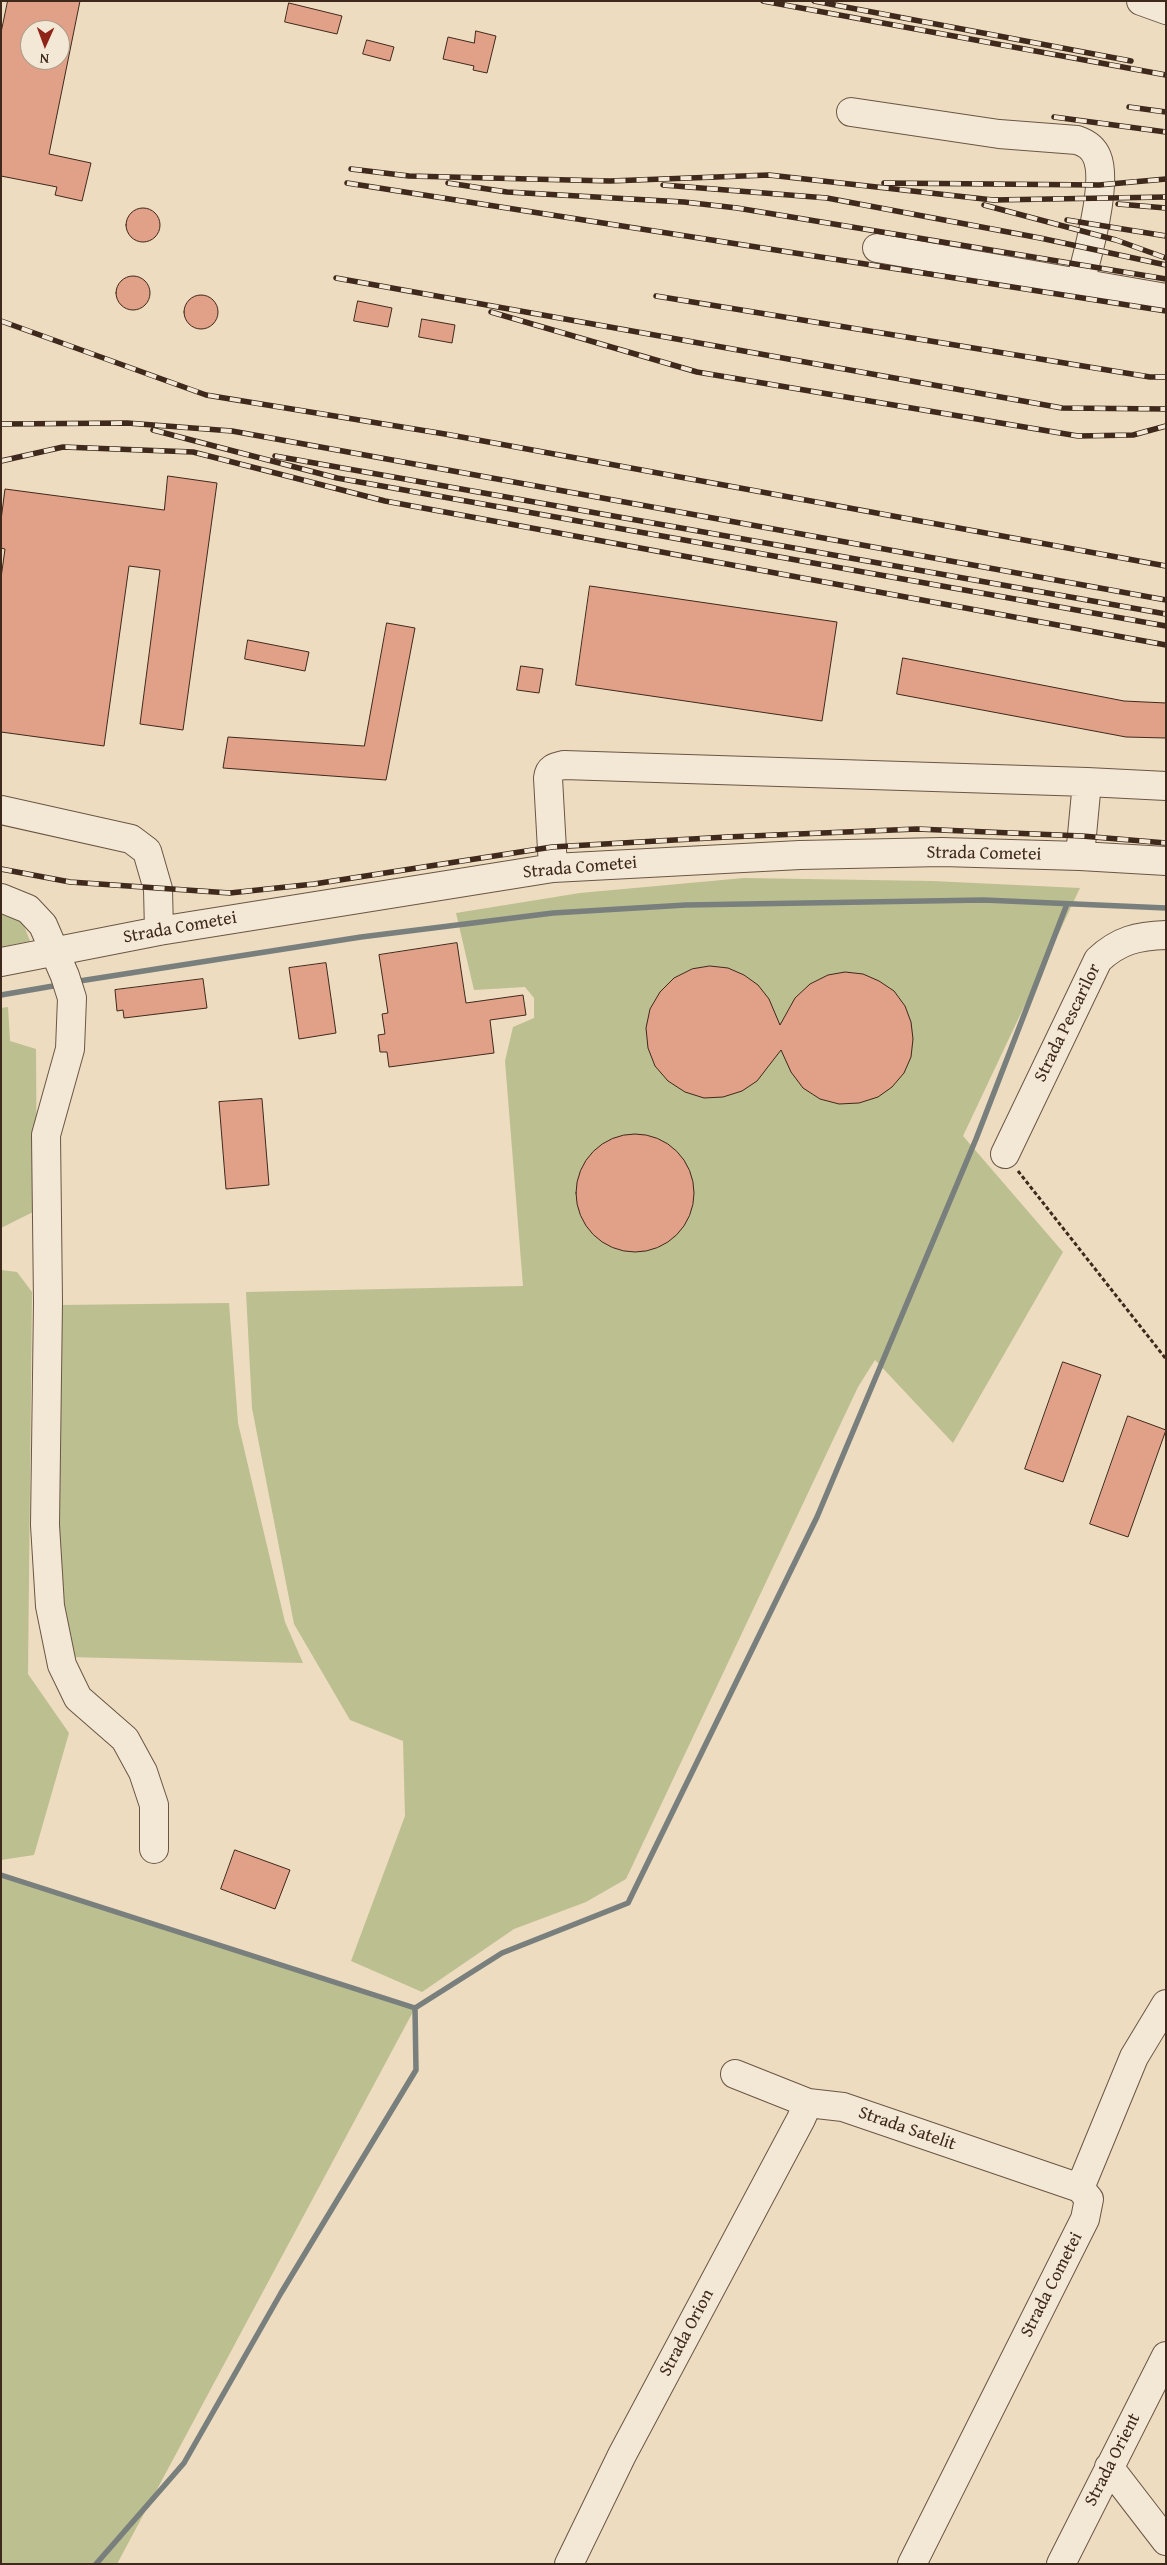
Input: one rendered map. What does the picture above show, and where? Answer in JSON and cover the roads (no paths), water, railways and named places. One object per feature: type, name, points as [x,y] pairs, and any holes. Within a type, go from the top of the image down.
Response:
[{"type":"street","points":[[851,112],[999,134],[1077,140],[1086,143],[1096,155],[1100,172],[1093,234],[1080,283]]},
{"type":"street","points":[[877,248],[1166,298]]},
{"type":"street","points":[[553,868],[548,772],[553,767],[564,765],[1166,786]]},
{"type":"street","points":[[1080,856],[1087,782]]},
{"type":"street","points":[[1,810],[131,839],[147,850],[158,889],[159,931]]},
{"type":"street","name":"Strada Cometei","points":[[1,962],[159,931],[553,868],[800,855],[942,852],[1080,856],[1166,861]]},
{"type":"street","points":[[1,898],[28,909],[43,925],[53,952],[65,976],[72,998],[70,1049],[46,1134],[48,1302],[45,1525],[50,1606],[62,1665],[78,1698],[125,1740],[144,1772],[154,1805],[154,1849]]},
{"type":"street","name":"Strada Pescarilor","points":[[1005,1154],[1098,960],[1124,940],[1142,936],[1166,935]]},
{"type":"street","points":[[1080,2188],[1134,2057],[1166,2004]]},
{"type":"street","name":"Strada Satelit","points":[[735,2074],[808,2103],[843,2107],[1080,2188]]},
{"type":"street","name":"Strada Orion","points":[[569,2564],[622,2455],[808,2103]]},
{"type":"street","name":"Strada Cometei","points":[[912,2564],[1085,2219],[1089,2200],[1080,2188]]},
{"type":"street","name":"Strada Orient","points":[[1061,2564],[1166,2356]]},
{"type":"street","points":[[1109,2467],[1166,2541]]},
{"type":"waterway","points":[[73,982],[361,937],[553,913],[686,905],[984,900],[1166,908]]},
{"type":"waterway","points":[[415,2008],[502,1953],[628,1903],[817,1517],[976,1139],[1067,904]]},
{"type":"waterway","points":[[1,995],[59,985]]},
{"type":"waterway","points":[[1,1875],[415,2008],[416,2070],[281,2293],[184,2463],[96,2564]]},
{"type":"railway","points":[[763,1],[1166,75]]},
{"type":"railway","points":[[814,1],[1131,61]]},
{"type":"railway","points":[[1129,107],[1166,112]]},
{"type":"railway","points":[[1054,117],[1166,132]]},
{"type":"railway","points":[[351,169],[409,176],[610,181],[769,175],[993,200],[1166,197]]},
{"type":"railway","points":[[884,183],[1099,185],[1166,179]]},
{"type":"railway","points":[[347,183],[1166,311]]},
{"type":"railway","points":[[448,183],[507,192],[684,202],[737,208],[1166,279]]},
{"type":"railway","points":[[663,185],[827,198],[1040,238],[1166,265]]},
{"type":"railway","points":[[1118,204],[1166,208]]},
{"type":"railway","points":[[984,205],[1116,240],[1166,258]]},
{"type":"railway","points":[[1067,220],[1166,236]]},
{"type":"railway","points":[[336,278],[1062,408],[1166,409]]},
{"type":"railway","points":[[656,296],[1150,377],[1166,377]]},
{"type":"railway","points":[[491,312],[697,372],[1078,436],[1133,435],[1166,426]]},
{"type":"railway","points":[[1,321],[206,395],[445,434],[1166,566]]},
{"type":"railway","points":[[1,424],[127,423],[232,431],[1166,600]]},
{"type":"railway","points":[[153,430],[337,478],[1166,626]]},
{"type":"railway","points":[[1,461],[63,447],[193,452],[385,501],[1166,645]]},
{"type":"railway","points":[[275,456],[1166,614]]},
{"type":"railway","points":[[1,869],[70,882],[230,893],[314,884],[552,847],[727,837],[917,829],[1082,836],[1166,843]]}]
